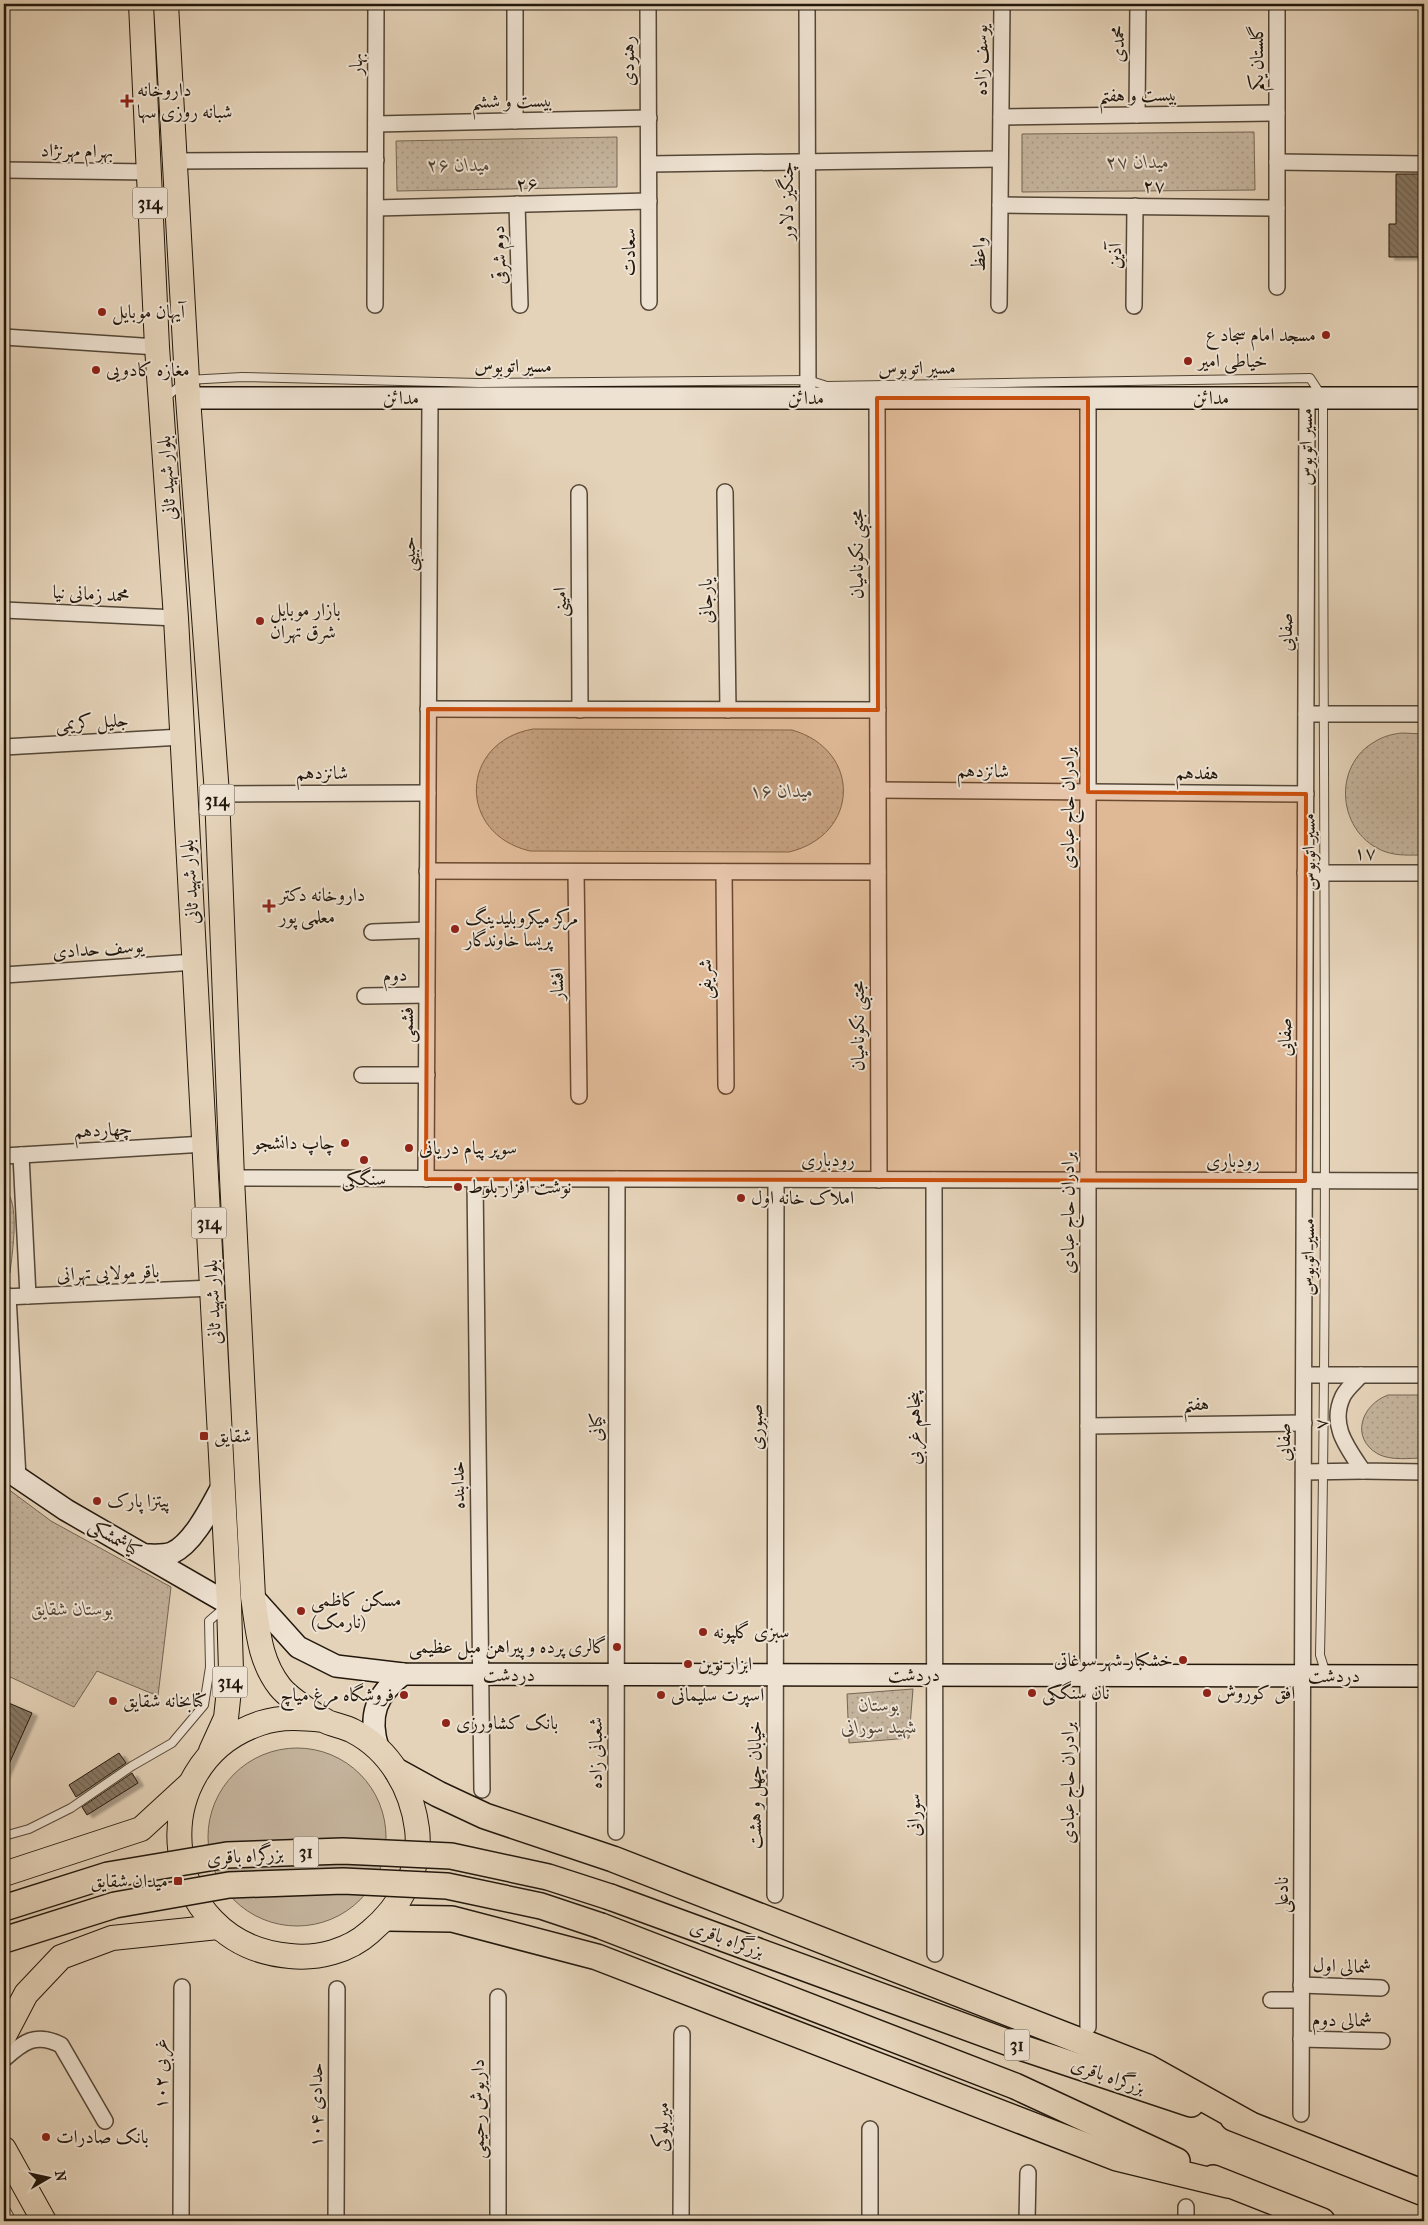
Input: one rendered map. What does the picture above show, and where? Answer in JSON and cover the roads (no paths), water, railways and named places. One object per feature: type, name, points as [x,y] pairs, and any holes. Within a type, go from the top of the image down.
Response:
[{"type":"highway","points":[[398,1772],[438,1794],[485,1816],[613,1859],[1147,2066],[1249,2124]]},
{"type":"highway","name":"بزرگراه باقری","points":[[4,1908],[108,1875],[227,1855],[343,1851],[451,1856],[548,1877],[610,1897],[1026,2049],[1249,2124],[1424,2194]]},
{"type":"highway","name":"بزرگراه باقری","points":[[4,1940],[115,1905],[229,1885],[343,1881],[447,1886],[541,1906],[601,1926],[1015,2086],[1228,2185],[1322,2221]]},
{"type":"highway","points":[[387,1918],[452,1919],[597,1957],[1117,2158],[1228,2185]]},
{"type":"main road","name":"بلوار شهید ثانی","points":[[141,4],[158,347],[176,618],[229,1604],[231,1671],[226,1718],[209,1757]]},
{"type":"main road","name":"بلوار شهید ثانی","points":[[166,4],[173,161],[217,794],[232,1178],[253,1597],[261,1654],[281,1688],[324,1720]]},
{"type":"main road","name":"مدائن","points":[[188,389],[430,398],[808,389],[877,398],[1424,398]]},
{"type":"main road","points":[[162,402],[188,389]]},
{"type":"main road","points":[[192,910],[221,907]]},
{"type":"main road","name":"کیاشمشکی","points":[[11,1473],[66,1510],[229,1604]]},
{"type":"main road","points":[[145,1555],[172,1553],[188,1540],[206,1515],[223,1485]]},
{"type":"main road","name":"دردشت","points":[[253,1597],[298,1646],[336,1666],[404,1674],[1424,1676]]},
{"type":"main road","points":[[378,1748],[373,1732],[374,1715],[379,1698],[390,1684],[404,1674]]},
{"type":"main road","points":[[4,1874],[141,1829],[191,1783],[209,1757],[233,1737],[262,1723],[292,1718],[324,1720],[353,1731],[378,1748],[398,1772],[412,1801],[417,1831],[415,1863],[404,1892],[387,1918],[363,1938],[335,1952],[304,1958],[273,1955],[251,1947],[218,1927],[198,1903],[184,1875],[178,1844],[181,1813],[191,1783]]},
{"type":"main road","points":[[4,2036],[26,1994],[61,1957],[112,1938],[218,1927]]},
{"type":"main road","points":[[4,2149],[44,2221]]},
{"type":"street","name":"بهار","points":[[375,304],[376,4]]},
{"type":"street","points":[[515,4],[515,121]]},
{"type":"street","name":"رهنودی","points":[[648,4],[648,164]]},
{"type":"street","name":"چنگیز دلاور","points":[[807,4],[808,389]]},
{"type":"street","name":"یوسف زاده","points":[[1000,159],[1002,4]]},
{"type":"street","name":"محمدی","points":[[1136,115],[1138,4]]},
{"type":"street","name":"گلستان یکم","points":[[1277,4],[1277,287]]},
{"type":"street","name":"بیست و هفتم","points":[[1001,117],[1277,113]]},
{"type":"street","name":"بیست و ششم","points":[[376,124],[649,118]]},
{"type":"street","points":[[648,164],[1000,159]]},
{"type":"street","name":"واعظ","points":[[999,305],[1000,159]]},
{"type":"street","points":[[173,161],[376,160]]},
{"type":"street","points":[[1277,162],[1424,164]]},
{"type":"street","name":"سعادت","points":[[648,164],[649,302]]},
{"type":"street","name":"بهرام مهرنژاد","points":[[4,170],[149,172]]},
{"type":"street","name":"۲۶","points":[[376,208],[649,201]]},
{"type":"street","name":"دوم شرقی","points":[[517,204],[520,305]]},
{"type":"street","name":"۲۷","points":[[1000,204],[1277,208]]},
{"type":"street","name":"آذین","points":[[1134,306],[1135,206]]},
{"type":"street","points":[[4,337],[158,347]]},
{"type":"street","name":"حبیبی","points":[[428,709],[430,398]]},
{"type":"street","name":"مجتبی نکونامیان","points":[[877,398],[878,710]]},
{"type":"street","name":"برادران حاج عبادی","points":[[1088,398],[1088,2027]]},
{"type":"street","name":"صفایی","points":[[1304,1676],[1306,714],[1315,398]]},
{"type":"street","name":"یارجانی","points":[[724,492],[728,710]]},
{"type":"street","name":"امینی","points":[[579,493],[580,710]]},
{"type":"street","name":"محمد زمانی نیا","points":[[4,610],[176,618]]},
{"type":"street","points":[[428,709],[878,710],[878,872],[428,871],[428,709]]},
{"type":"street","points":[[1306,714],[1424,714]]},
{"type":"street","name":"جلیل کریمی","points":[[4,747],[182,737]]},
{"type":"street","name":"شانزدهم","points":[[878,790],[1088,792]]},
{"type":"street","name":"هفدهم","points":[[1088,792],[1306,794]]},
{"type":"street","name":"شانزدهم","points":[[217,794],[428,793]]},
{"type":"street","name":"فشمی","points":[[426,1179],[428,871]]},
{"type":"street","name":"افشار","points":[[576,872],[579,1096]]},
{"type":"street","name":"شریفی","points":[[724,872],[726,1086]]},
{"type":"street","name":"مجتبی نکونامیان","points":[[878,872],[879,1180]]},
{"type":"street","name":"۱۷","points":[[1306,873],[1424,873]]},
{"type":"street","points":[[372,932],[427,930]]},
{"type":"street","name":"یوسف حدادی","points":[[4,975],[195,962]]},
{"type":"street","name":"دوم","points":[[365,996],[427,994]]},
{"type":"street","points":[[362,1075],[426,1075]]},
{"type":"street","name":"چهاردهم","points":[[4,1156],[205,1144]]},
{"type":"street","points":[[21,1155],[28,1296]]},
{"type":"street","name":"رودباری","points":[[232,1178],[1424,1181]]},
{"type":"street","name":"خدابنده","points":[[475,1179],[482,1790]]},
{"type":"street","name":"کیانی","points":[[616,1675],[617,1179]]},
{"type":"street","name":"صبوری","points":[[775,1675],[776,1180]]},
{"type":"street","name":"پنجاهم غربی","points":[[934,1180],[934,1675]]},
{"type":"street","name":"باقر مولایی تهرانی","points":[[6,1297],[213,1288]]},
{"type":"street","points":[[6,1297],[11,1473]]},
{"type":"street","points":[[1304,1375],[1424,1375]]},
{"type":"street","name":"۷","points":[[1361,1375],[1343,1394],[1336,1418],[1345,1443],[1363,1471]]},
{"type":"street","name":"هفتم","points":[[1088,1426],[1304,1423]]},
{"type":"street","points":[[1304,1472],[1424,1472]]},
{"type":"street","name":"شعبانی زاده","points":[[616,1675],[616,1832]]},
{"type":"street","name":"خیابان چهل و هشت","points":[[775,1675],[775,1895]]},
{"type":"street","name":"سورانی","points":[[934,1675],[935,1954]]},
{"type":"street","name":"نادعلی","points":[[1301,2114],[1304,1676]]},
{"type":"street","name":"۱۰۲ غربی","points":[[180,2221],[182,1987]]},
{"type":"street","name":"شمالی اول","points":[[1271,2000],[1301,1993],[1381,1988]]},
{"type":"street","name":"حدادی ۱۰۴","points":[[336,2221],[337,1989]]},
{"type":"street","name":"داریوش رحیمی","points":[[498,1997],[498,2221]]},
{"type":"street","name":"میربلوکی","points":[[681,2221],[682,2034]]},
{"type":"street","points":[[4,2059],[16,2048],[32,2039],[48,2038],[62,2044],[105,2120]]},
{"type":"street","name":"شمالی دوم","points":[[1301,2039],[1382,2041]]},
{"type":"street","points":[[870,2129],[870,2221]]},
{"type":"street","points":[[1027,2221],[1028,2173]]},
{"type":"lane","name":"مسیر اتوبوس","points":[[188,389],[242,376],[478,383],[808,389],[827,386],[1310,378],[1315,398],[1325,873],[1323,1181],[1325,1375],[1320,1655],[1326,1676]]},
{"type":"lane","points":[[4,1836],[29,1829],[71,1808],[132,1766],[172,1743],[204,1705],[210,1667],[209,1621],[229,1604]]},
{"type":"lane","points":[[4,2207],[12,2221]]},
{"type":"place","name":"داروخانه شبانه روزی سها","points":[[127,101]]},
{"type":"place","name":"آیهان موبایل","points":[[102,312]]},
{"type":"place","name":"مسجد امام سجاد ع","points":[[1326,335]]},
{"type":"place","name":"خیاطی امیر","points":[[1188,361]]},
{"type":"place","name":"مغازه کادویی","points":[[96,370]]},
{"type":"place","name":"بازار موبایل شرق تهران","points":[[260,621]]},
{"type":"place","name":"داروخانه دکتر معلمی پور","points":[[269,906]]},
{"type":"place","name":"مرکز میکروبلیدینگ پریسا خاوندگار","points":[[455,929]]},
{"type":"place","name":"چاپ دانشجو","points":[[345,1143]]},
{"type":"place","name":"سوپر پیام دریانی","points":[[409,1148]]},
{"type":"place","name":"سنگکی","points":[[364,1160]]},
{"type":"place","name":"نوشت افزار بلوط","points":[[458,1187]]},
{"type":"place","name":"املاک خانه اول","points":[[741,1198]]},
{"type":"place","name":"شقایق","points":[[204,1436]]},
{"type":"place","name":"پیتزا پارک","points":[[97,1501]]},
{"type":"place","name":"مسکن کاظمی (نارمک)","points":[[301,1611]]},
{"type":"place","name":"سبزی گلپونه","points":[[703,1632]]},
{"type":"place","name":"گالری پرده و پیراهن مبل عظیمی","points":[[617,1647]]},
{"type":"place","name":"خشکبار شهر سوغاتی","points":[[1183,1660]]},
{"type":"place","name":"ابزار نوین","points":[[688,1664]]},
{"type":"place","name":"نان سنگکی","points":[[1032,1693]]},
{"type":"place","name":"افق کوروش","points":[[1207,1693]]},
{"type":"place","name":"فروشگاه مرغ میاچ","points":[[404,1695]]},
{"type":"place","name":"اسپرت سلیمانی","points":[[661,1695]]},
{"type":"place","name":"کتابخانه شقایق","points":[[113,1701]]},
{"type":"place","name":"بانک کشاورزی","points":[[446,1723]]},
{"type":"place","name":"میدان شقایق","points":[[178,1881]]},
{"type":"place","name":"بانک صادرات","points":[[46,2137]]},
{"type":"park label","name":"میدان ۲۷","points":[[1138,162]]},
{"type":"park label","name":"میدان ۲۶","points":[[459,165]]},
{"type":"park label","name":"میدان ۱۶","points":[[782,791]]},
{"type":"park label","name":"بوستان شقایق","points":[[72,1609]]},
{"type":"park label","name":"بوستان شهید سورانی","points":[[879,1716]]}]
